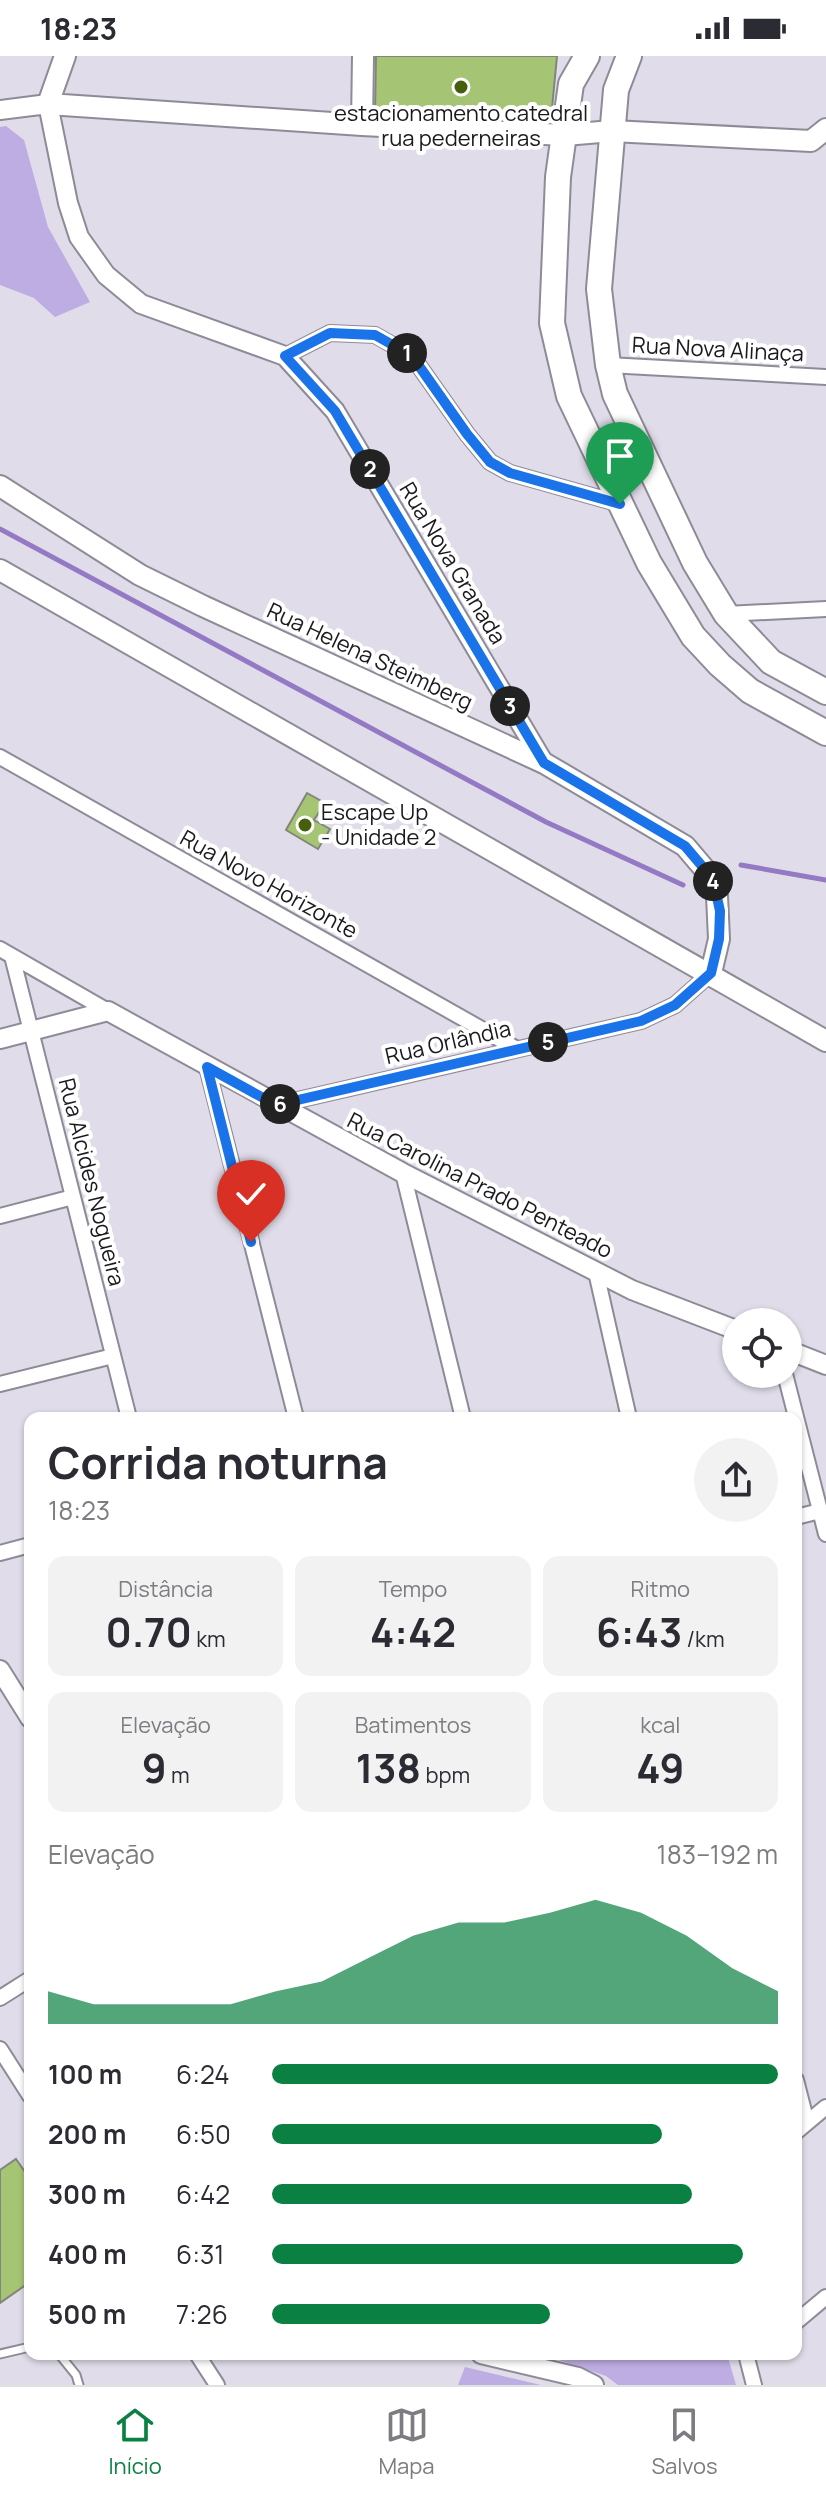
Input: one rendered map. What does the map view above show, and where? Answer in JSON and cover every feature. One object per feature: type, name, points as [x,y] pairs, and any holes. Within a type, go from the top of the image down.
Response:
[{"type":"main road","points":[[65,56],[48,104],[565,135],[612,131],[821,138]]},
{"type":"main road","points":[[362,125],[363,56]]},
{"type":"main road","points":[[587,56],[571,84],[558,177],[552,323],[569,396],[649,563],[693,636],[750,691],[826,733]]},
{"type":"main road","points":[[629,56],[616,90],[599,289],[608,365],[615,394],[695,563],[726,614],[771,662],[826,692]]},
{"type":"main road","name":"Rua Helena Steimberg","points":[[0,486],[140,575],[544,763],[685,846],[713,879],[720,911],[719,939],[711,973]]},
{"type":"main road","points":[[0,570],[826,1041]]},
{"type":"street","points":[[569,56],[571,84]]},
{"type":"street","points":[[0,110],[48,104],[68,203],[79,237],[106,275],[141,304],[285,356],[330,333],[375,335],[412,356],[490,462],[510,473],[620,504]]},
{"type":"street","name":"Rua Nova Granada","points":[[285,356],[335,411],[544,763]]},
{"type":"street","name":"Rua Nova Alinaça","points":[[608,365],[826,377]]},
{"type":"street","points":[[726,614],[826,609]]},
{"type":"street","name":"Rua Novo Horizonte","points":[[0,757],[517,1049]]},
{"type":"street","name":"Rua Carolina Prado Penteado","points":[[6,953],[403,1173],[632,1290],[722,1325]]},
{"type":"street","name":"Rua Alcides Nogueira","points":[[6,953],[31,1031],[127,1412]]},
{"type":"street","name":"Rua Orlândia","points":[[276,1105],[641,1021],[675,1005],[711,973]]},
{"type":"street","points":[[0,1039],[108,1011]]},
{"type":"street","points":[[207,1067],[294,1412]]},
{"type":"street","points":[[403,1173],[462,1412]]},
{"type":"street","points":[[0,1216],[73,1197]]},
{"type":"street","points":[[596,1272],[628,1412]]},
{"type":"street","points":[[0,1384],[113,1356]]},
{"type":"street","points":[[802,1356],[826,1365]]},
{"type":"street","points":[[789,1388],[795,1412]]},
{"type":"street","points":[[802,1441],[826,1534]]},
{"type":"street","points":[[802,1516],[820,1511]]},
{"type":"street","points":[[0,1553],[24,1547]]},
{"type":"street","points":[[0,1670],[24,1706]]},
{"type":"street","points":[[0,1998],[24,1983]]},
{"type":"street","points":[[0,2049],[24,2087]]},
{"type":"street","points":[[802,2127],[826,2107]]},
{"type":"street","points":[[802,2317],[826,2297]]},
{"type":"street","points":[[201,2360],[217,2385]]},
{"type":"street","points":[[506,2360],[578,2377],[594,2385]]},
{"type":"street","points":[[751,2360],[754,2385]]},
{"type":"lane","points":[[0,2354],[24,2348]]},
{"type":"lane","points":[[64,2360],[76,2375],[79,2385]]},
{"type":"shaded area","points":[[6,126],[24,140],[48,227],[90,302],[55,317],[34,298],[0,285],[0,127]]},
{"type":"shaded area","points":[[559,2360],[729,2360],[736,2385],[618,2385],[606,2376]]},
{"type":"shaded area","points":[[465,2367],[541,2385],[458,2385]]},
{"type":"building","name":"estacionamento catedral rua pederneiras","points":[[376,56],[557,56],[551,119],[375,113]]},
{"type":"building","name":"Escape Up - Unidade 2","points":[[307,793],[325,803],[314,820],[330,829],[318,849],[286,830]]},
{"type":"building","points":[[16,2159],[24,2170],[24,2286],[0,2303],[0,2170]]},
{"type":"waterway","points":[[0,529],[546,822],[683,885]]},
{"type":"waterway","points":[[741,865],[826,880]]},
{"type":"place","name":"estacionamento catedral rua pederneiras","points":[[461,87]]},
{"type":"place","name":"Escape Up - Unidade 2","points":[[305,825]]},
{"type":"route","points":[[251,1242],[207,1067],[276,1105],[641,1021],[675,1005],[711,973],[719,939],[720,911],[713,879],[685,846],[544,763],[335,411],[285,356],[330,333],[375,335],[412,356],[490,462],[510,473],[620,504]]}]
